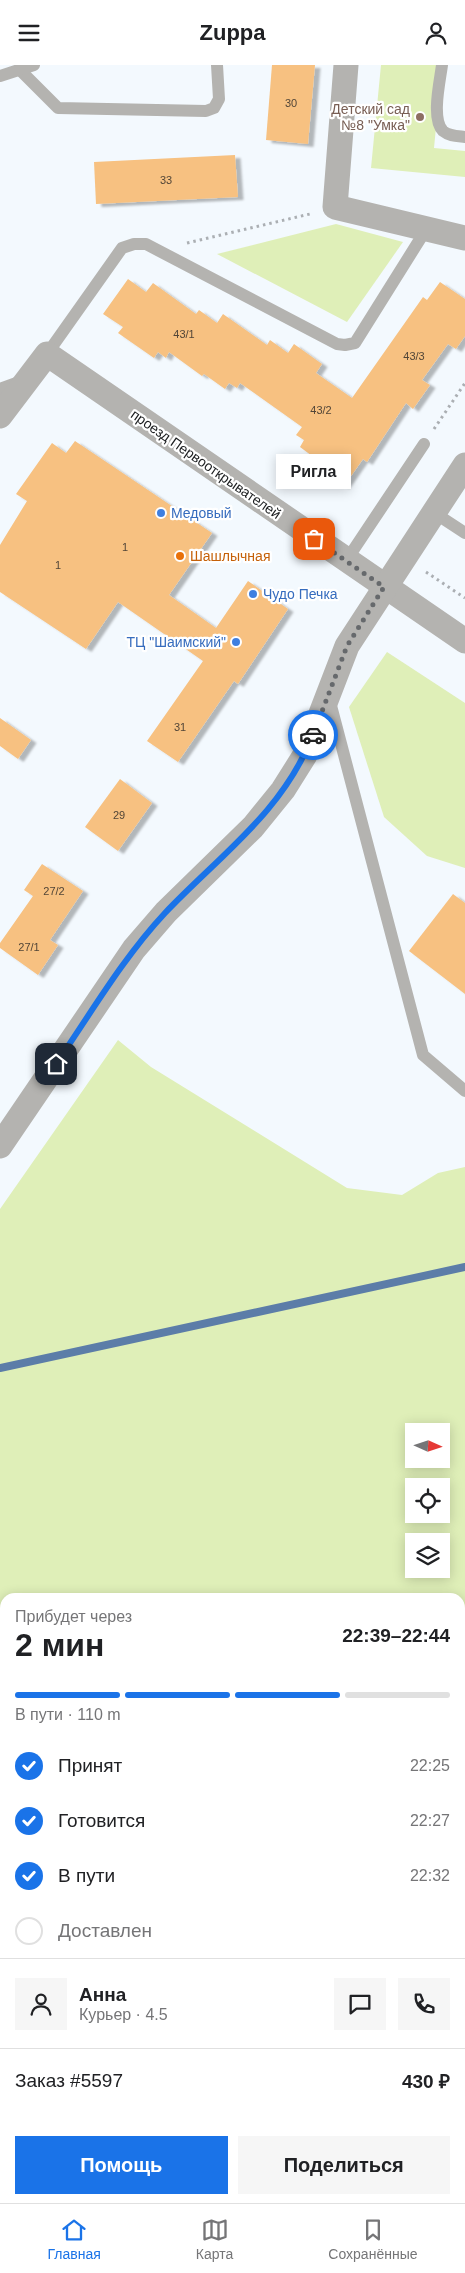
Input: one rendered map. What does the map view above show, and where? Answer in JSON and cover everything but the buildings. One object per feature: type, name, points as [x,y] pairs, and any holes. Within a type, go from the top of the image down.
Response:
[{"type":"street","points":[[346,65],[335,207],[465,238]]},
{"type":"street","points":[[0,416],[47,354]]},
{"type":"street","name":"проезд Первооткрывателей","points":[[47,354],[465,641]]},
{"type":"street","points":[[0,1146],[134,949],[166,912],[253,827],[283,790],[305,755],[347,646],[465,465]]},
{"type":"lane","points":[[0,76],[34,65]]},
{"type":"lane","points":[[20,70],[58,108],[206,111],[214,108],[219,99],[217,65]]},
{"type":"lane","points":[[442,65],[436,113],[438,123],[442,131],[450,135],[465,137]]},
{"type":"lane","points":[[47,354],[122,247],[134,243],[146,244],[337,344],[355,343],[427,228]]},
{"type":"lane","points":[[0,389],[29,378]]},
{"type":"lane","points":[[346,561],[424,444]]},
{"type":"lane","points":[[433,512],[465,533]]},
{"type":"lane","points":[[329,696],[423,1055],[465,1091]]},
{"type":"path","points":[[146,244],[182,245],[335,207]]},
{"type":"path","points":[[424,444],[465,383]]},
{"type":"path","points":[[405,555],[465,598]]},
{"type":"green space","name":"Детский сад №8 \"Умка\"","points":[[381,65],[442,65],[434,148],[465,151],[465,177],[371,168]]},
{"type":"green space","points":[[336,224],[403,242],[347,322],[217,254]]},
{"type":"green space","points":[[387,652],[465,703],[465,868],[427,856],[384,817],[349,707]]},
{"type":"green space","points":[[118,1040],[151,1067],[347,1188],[402,1195],[438,1173],[465,1167],[465,1593],[0,1593],[0,1209]]},
{"type":"waterway","points":[[0,1368],[465,1267]]},
{"type":"way so far","points":[[313,735],[347,646],[384,587],[314,539]]},
{"type":"place","name":"Детский сад №8 \"Умка\"","points":[[420,117]]},
{"type":"place","name":"Медовый","points":[[161,513]]},
{"type":"place","name":"Ригла","points":[[314,539]]},
{"type":"place","name":"Шашлычная","points":[[180,556]]},
{"type":"place","name":"Чудо Печка","points":[[253,594]]},
{"type":"place","name":"ТЦ \"Шаимский\"","points":[[236,642]]},
{"type":"route","points":[[56,1064],[134,949],[166,912],[253,827],[283,790],[305,755],[313,735]]}]
